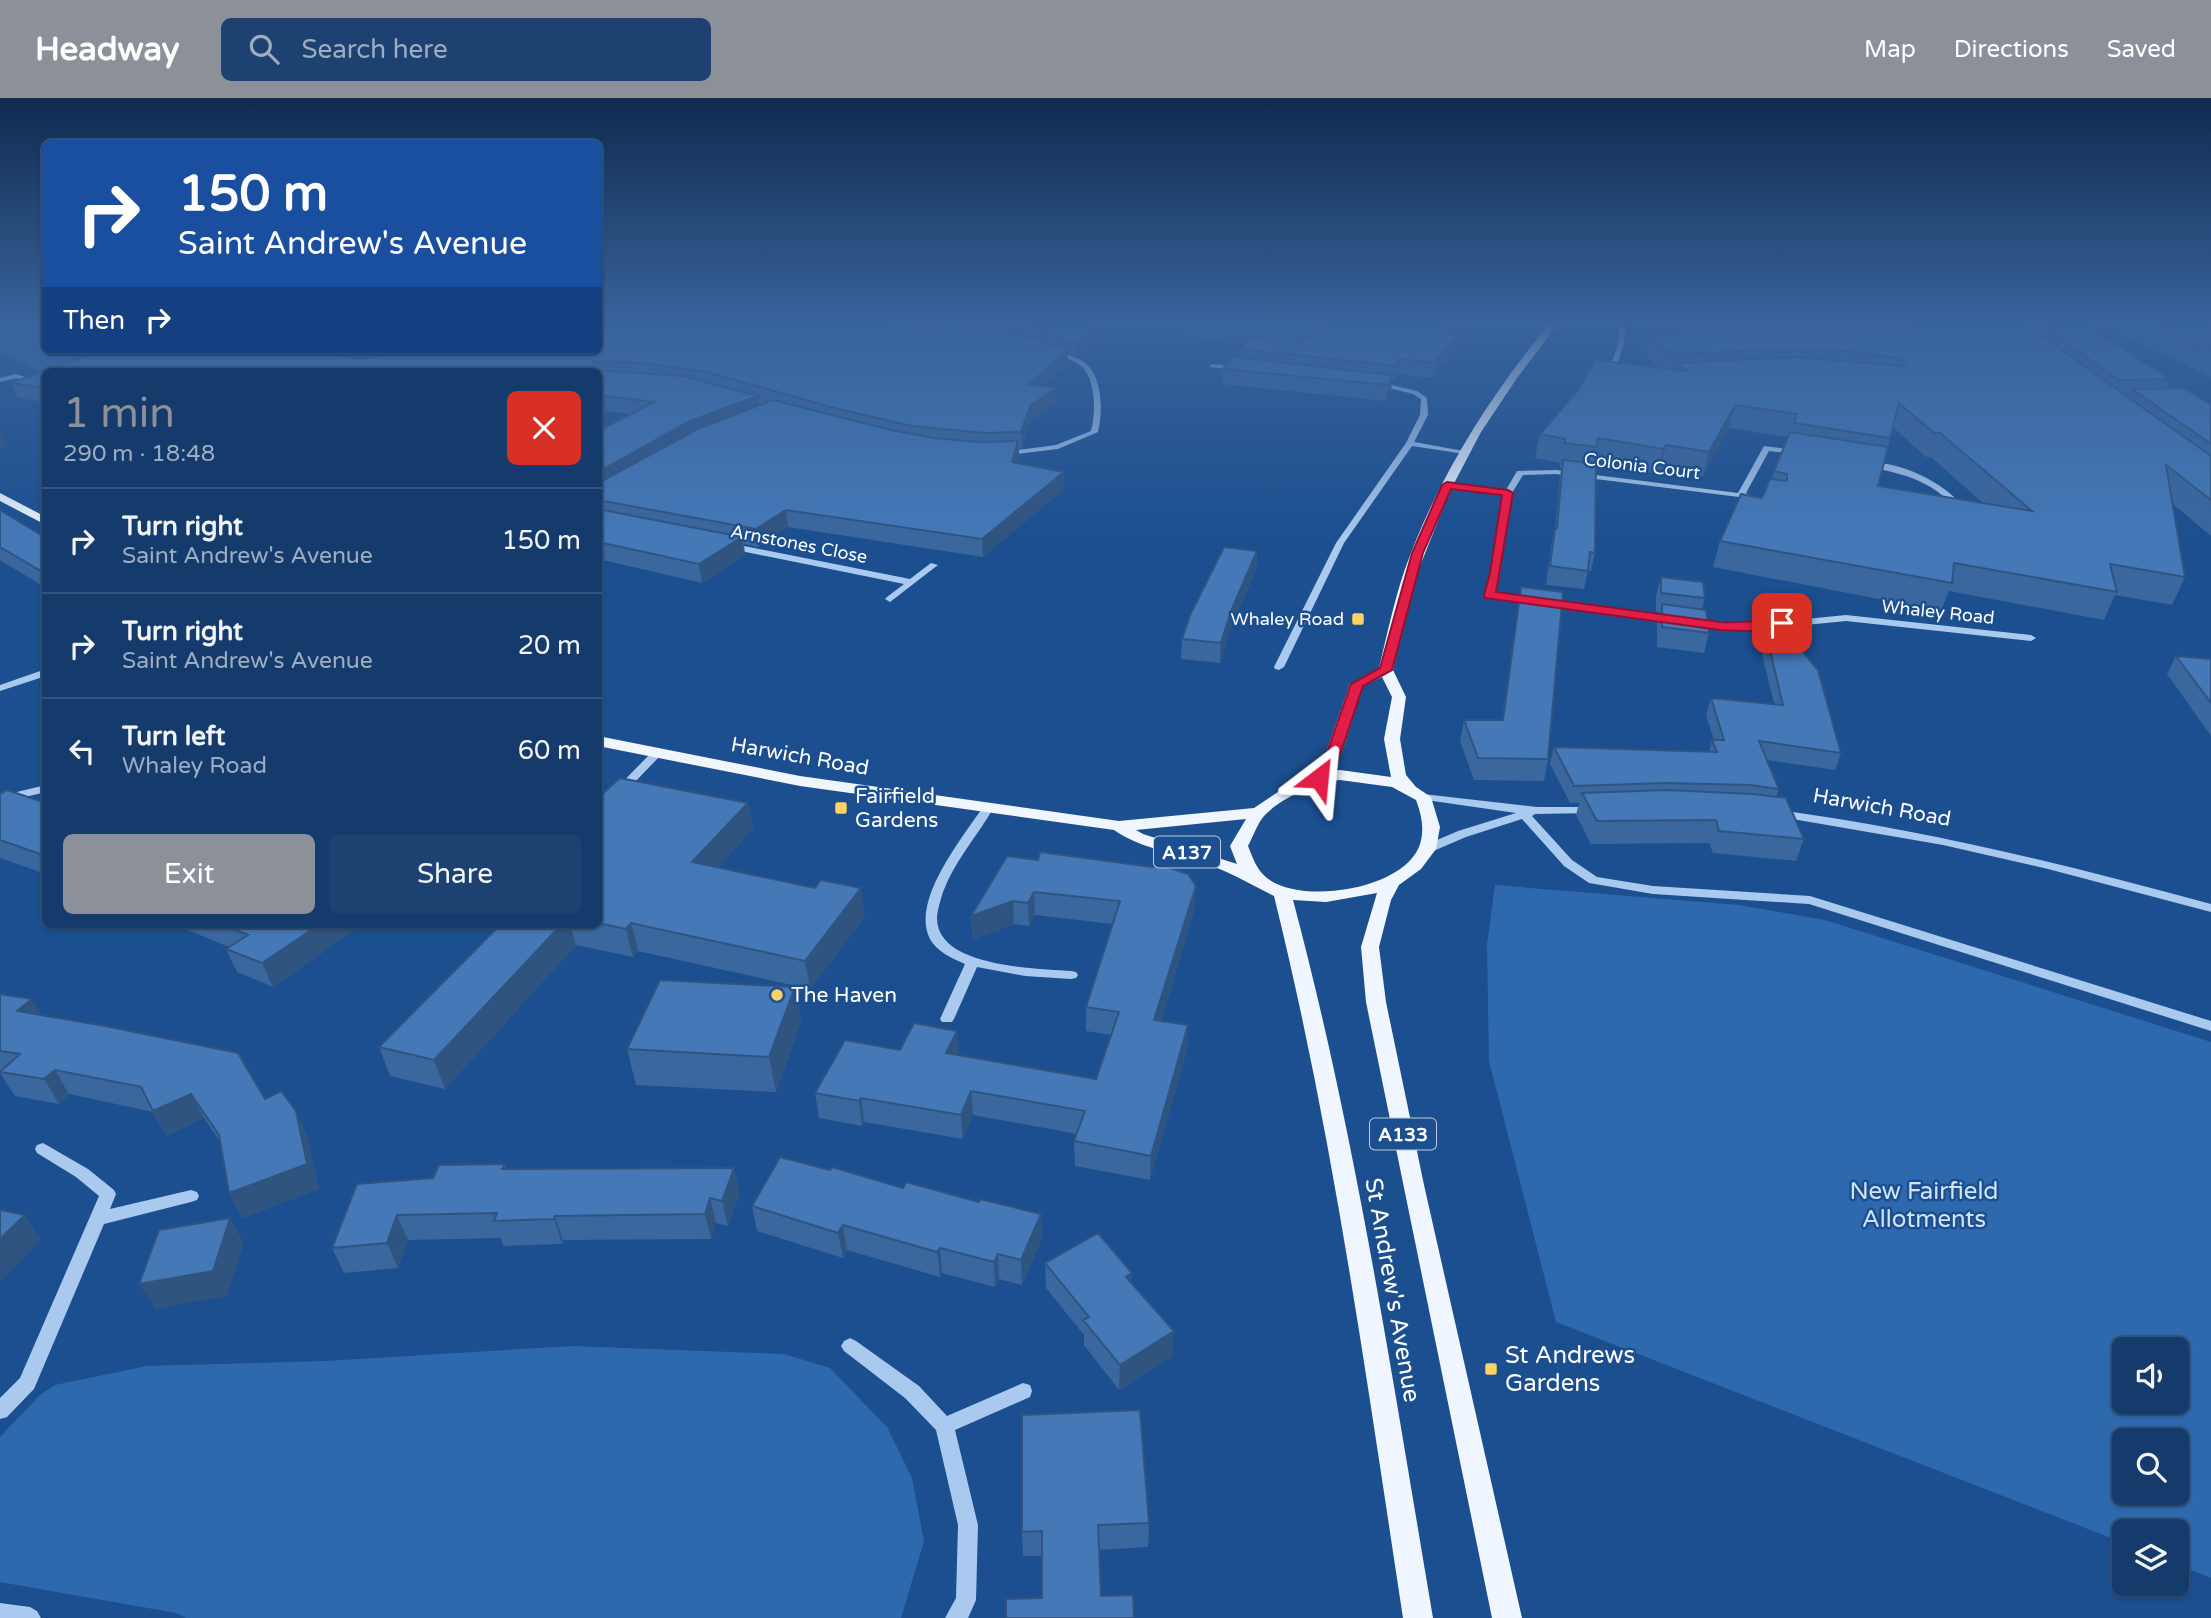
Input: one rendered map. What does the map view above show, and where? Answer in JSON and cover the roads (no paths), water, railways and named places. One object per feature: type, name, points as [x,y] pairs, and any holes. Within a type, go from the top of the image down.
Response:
[{"type":"main road","points":[[1427,849],[1432,827],[1416,792],[1398,776],[1395,765],[1392,739],[1399,697],[1385,670],[1417,553],[1447,485],[1502,395]]},
{"type":"main road","points":[[0,496],[42,520]]},
{"type":"main road","points":[[1319,778],[1334,752],[1357,684],[1385,670]]},
{"type":"main road","name":"Harwich Road","points":[[602,742],[800,781],[1119,826],[1258,813]]},
{"type":"main road","points":[[1392,882],[1348,896],[1309,896],[1282,892],[1256,878],[1241,857],[1239,846],[1258,813],[1287,793],[1319,778],[1361,776],[1396,783],[1416,792]]},
{"type":"main road","name":"Harwich Road","points":[[1119,826],[1137,838],[1209,859],[1256,878]]},
{"type":"main road","name":"St Andrew's Avenue","points":[[1427,849],[1415,865],[1392,882],[1376,916],[1370,947],[1376,1002],[1507,1618]]},
{"type":"main road","name":"St Andrew's Avenue","points":[[1282,892],[1306,979],[1350,1213],[1418,1618]]},
{"type":"street","points":[[991,454],[1033,452],[1058,447],[1094,432],[1098,420],[1094,395]]},
{"type":"street","points":[[1279,667],[1340,543],[1410,443],[1424,415],[1424,398],[1419,395]]},
{"type":"street","points":[[1410,443],[1465,452]]},
{"type":"street","points":[[1741,495],[1767,447],[1805,454]]},
{"type":"street","points":[[1856,462],[1907,471],[1929,480],[1950,495],[1967,515]]},
{"type":"street","name":"Colonia Court","points":[[1508,493],[1520,473],[1556,472],[1752,498]]},
{"type":"street","points":[[1447,485],[1508,493]]},
{"type":"street","name":"Whaley Road","points":[[1508,493],[1490,595],[1720,626],[1756,627],[1846,618],[2031,638]]},
{"type":"street","name":"Arnstones Close","points":[[721,545],[910,582]]},
{"type":"street","points":[[890,599],[934,565]]},
{"type":"street","name":"Whaley Road","points":[[2006,636],[2015,647]]},
{"type":"street","points":[[0,688],[42,673]]},
{"type":"street","points":[[602,810],[656,754]]},
{"type":"street","points":[[0,800],[42,789]]},
{"type":"street","points":[[1416,792],[1520,811],[1606,808]]},
{"type":"street","points":[[987,808],[936,893],[931,927],[941,947],[972,963],[1071,975]]},
{"type":"street","points":[[1427,849],[1520,811]]},
{"type":"street","points":[[1520,811],[1568,863],[1593,880],[1653,890],[1810,900],[2211,1026]]},
{"type":"street","name":"Harwich Road","points":[[1772,813],[1838,821],[1972,846],[2211,908]]},
{"type":"street","points":[[947,1019],[972,963]]},
{"type":"street","points":[[0,1411],[27,1383],[100,1218],[108,1194],[82,1173],[43,1149]]},
{"type":"street","points":[[100,1218],[191,1196]]},
{"type":"street","points":[[850,1346],[912,1392],[944,1426],[968,1525],[965,1600],[956,1618]]},
{"type":"street","points":[[944,1426],[1023,1391]]},
{"type":"street","points":[[0,1614],[27,1618]]},
{"type":"place","name":"Whaley Road","points":[[1358,619]]},
{"type":"place","name":"Fairfield Gardens","points":[[841,808]]},
{"type":"place","name":"The Haven","points":[[777,995]]},
{"type":"place","name":"St Andrews Gardens","points":[[1491,1369]]},
{"type":"park label","name":"New Fairfield Allotments","points":[[1924,1205]]}]
